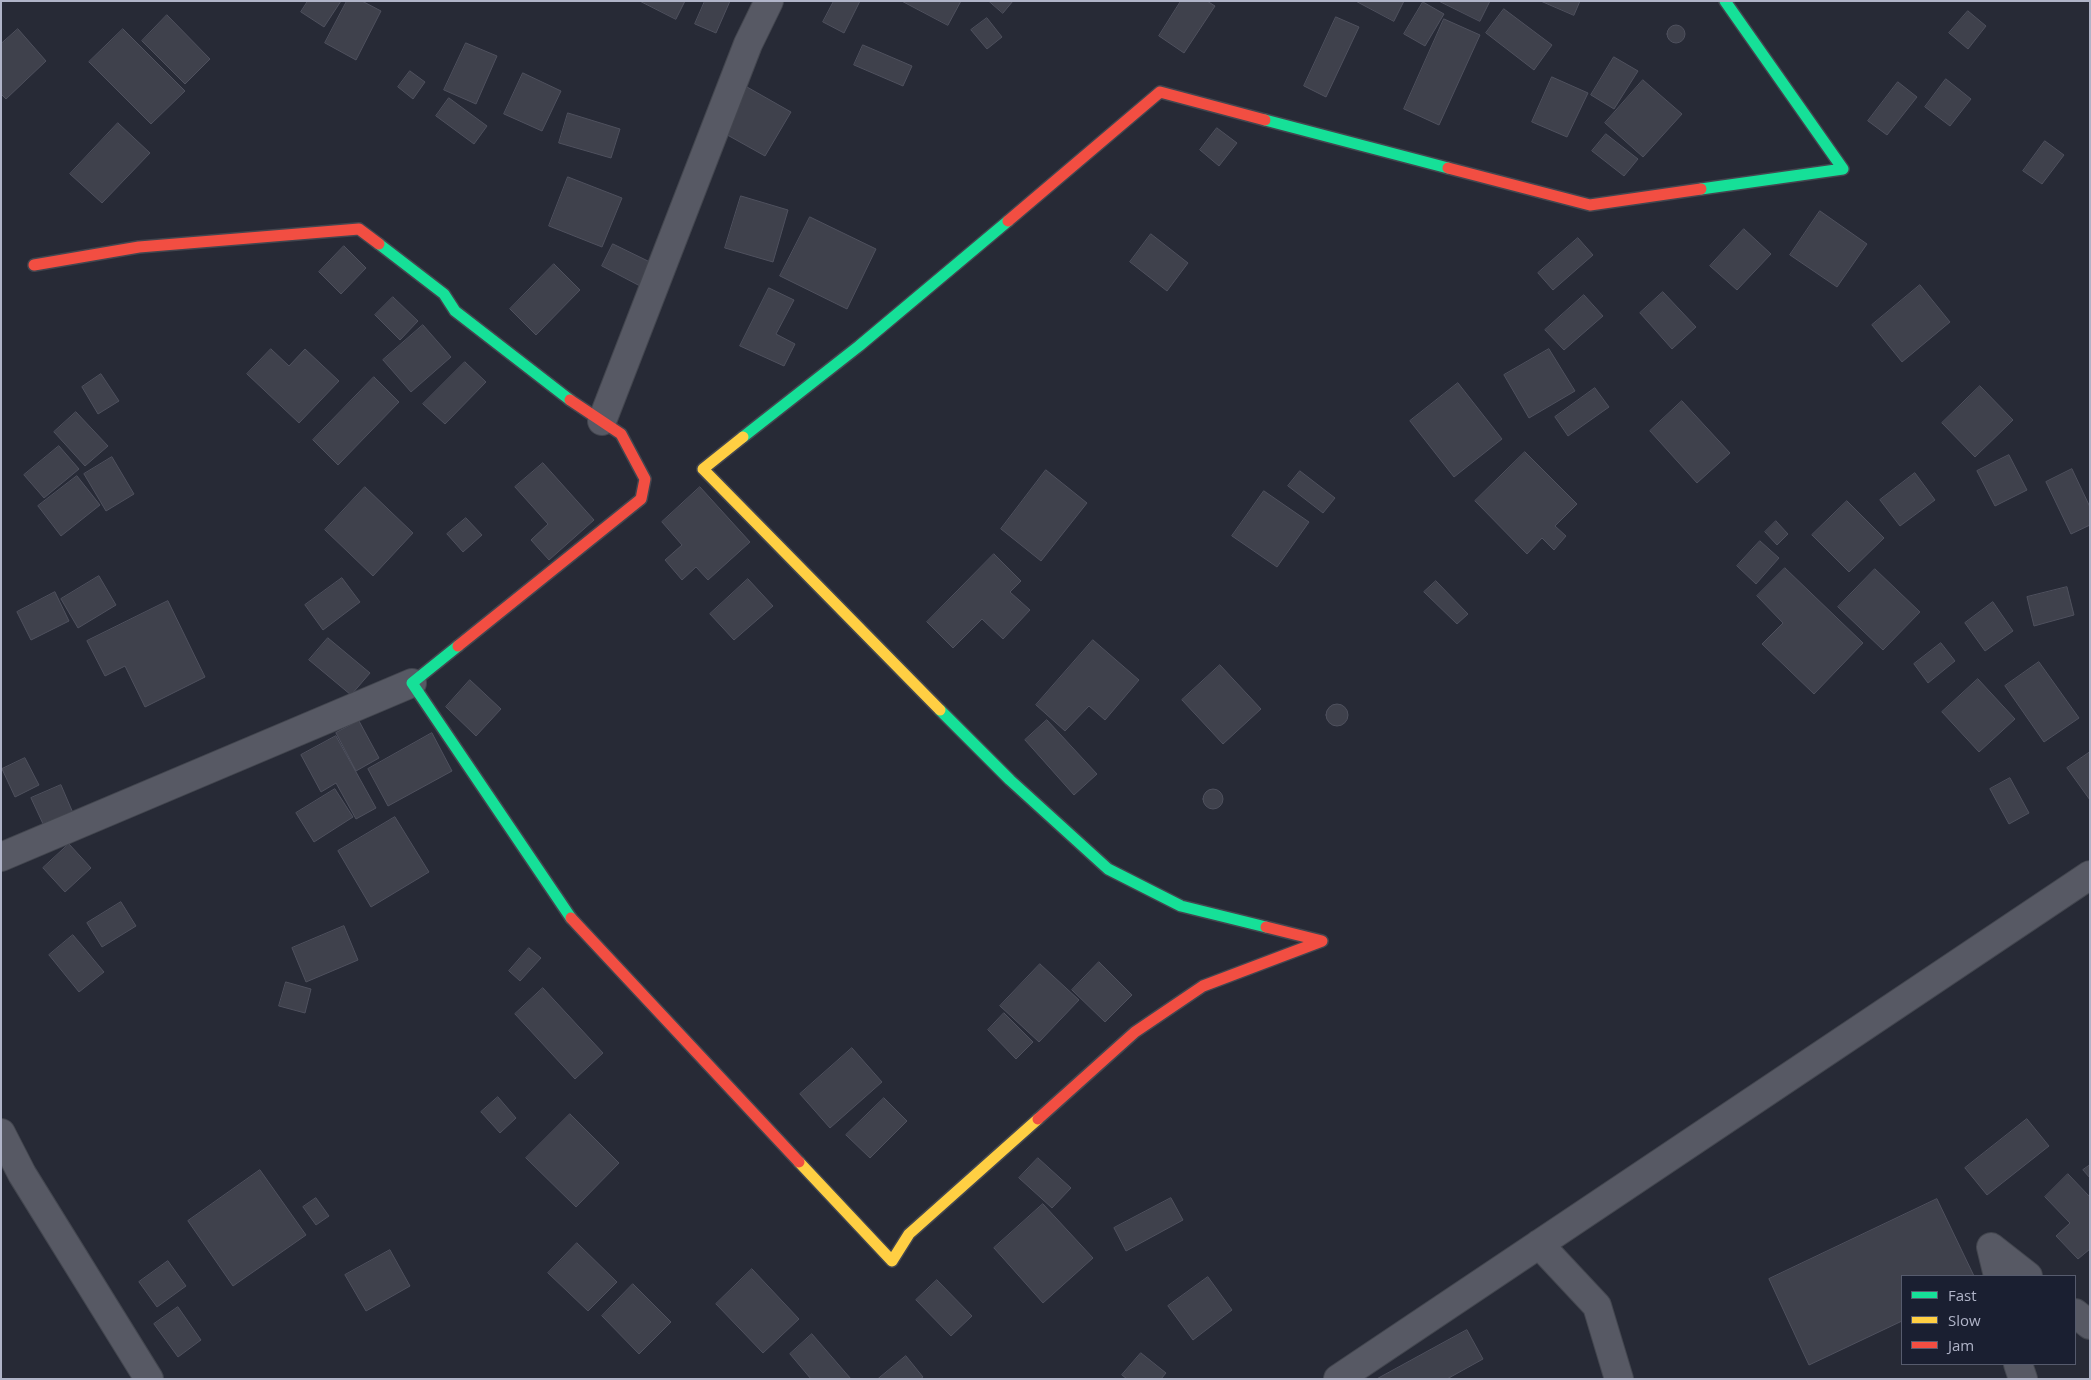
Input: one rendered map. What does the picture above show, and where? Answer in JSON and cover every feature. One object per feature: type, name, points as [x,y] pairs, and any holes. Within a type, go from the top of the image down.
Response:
[{"type":"street","points":[[602,421],[748,44],[769,1]]},
{"type":"street","points":[[412,682],[573,921],[892,1261],[910,1234],[1135,1032],[1203,986],[1322,942],[1181,906],[1108,869],[1010,780],[703,469],[859,346],[1160,92],[1590,205],[1843,169],[1725,1]]},
{"type":"street","points":[[1,857],[412,682],[641,499],[646,479],[621,434],[572,401],[455,311],[444,294],[359,229],[139,247],[34,265]]},
{"type":"street","points":[[1338,1379],[2090,875]]},
{"type":"street","points":[[1,1133],[22,1174],[149,1379]]},
{"type":"street","points":[[1539,1244],[1597,1306],[1619,1379]]},
{"type":"street","points":[[1998,1275],[1991,1248],[2027,1275]]},
{"type":"street","points":[[2076,1314],[2090,1325]]},
{"type":"street","points":[[2018,1365],[2023,1379]]},
{"type":"building","points":[[308,1],[341,1],[324,27],[301,12]]},
{"type":"building","points":[[347,1],[362,1],[381,11],[356,60],[325,43]]},
{"type":"building","points":[[640,1],[685,1],[676,19]]},
{"type":"building","points":[[705,1],[730,1],[716,33],[695,24]]},
{"type":"building","points":[[834,1],[860,1],[844,33],[823,22]]},
{"type":"building","points":[[902,1],[961,1],[948,25]]},
{"type":"building","points":[[989,1],[1013,1],[1003,13]]},
{"type":"building","points":[[1181,1],[1207,1],[1215,6],[1184,53],[1159,36]]},
{"type":"building","points":[[1356,1],[1404,1],[1394,21]]},
{"type":"building","points":[[1439,1],[1490,1],[1480,21]]},
{"type":"building","points":[[1541,1],[1580,1],[1574,15]]},
{"type":"building","points":[[1423,2],[1444,14],[1425,46],[1404,34]]},
{"type":"building","points":[[1504,9],[1552,45],[1534,70],[1486,33]]},
{"type":"building","points":[[1968,11],[1986,26],[1968,49],[1949,33]]},
{"type":"building","points":[[167,15],[210,59],[185,84],[142,41]]},
{"type":"building","points":[[1336,17],[1359,27],[1326,97],[1304,86]]},
{"type":"building","points":[[987,18],[1002,37],[987,49],[971,30]]},
{"type":"building","points":[[1444,19],[1480,35],[1439,125],[1404,109]]},
{"type":"building","points":[[1672,25],[1680,25],[1685,30],[1683,41],[1672,43],[1667,38],[1667,30]]},
{"type":"building","points":[[18,29],[46,61],[6,99],[1,94],[1,44]]},
{"type":"building","points":[[123,29],[185,91],[151,124],[89,62]]},
{"type":"building","points":[[466,43],[497,56],[476,104],[444,90]]},
{"type":"building","points":[[863,45],[912,66],[903,86],[854,65]]},
{"type":"building","points":[[1614,57],[1638,71],[1614,109],[1591,95]]},
{"type":"building","points":[[410,71],[425,82],[413,99],[398,87]]},
{"type":"building","points":[[523,73],[561,91],[542,131],[504,114]]},
{"type":"building","points":[[1552,77],[1588,93],[1567,137],[1532,122]]},
{"type":"building","points":[[1946,79],[1971,99],[1950,126],[1925,107]]},
{"type":"building","points":[[1643,80],[1682,114],[1643,157],[1605,123]]},
{"type":"building","points":[[1898,82],[1917,97],[1887,135],[1868,121]]},
{"type":"building","points":[[747,87],[791,112],[765,156],[722,132]]},
{"type":"building","points":[[449,98],[487,126],[474,144],[436,116]]},
{"type":"building","points":[[568,113],[620,129],[611,158],[559,143]]},
{"type":"building","points":[[118,123],[150,153],[102,203],[70,174]]},
{"type":"building","points":[[1217,128],[1237,143],[1219,166],[1200,150]]},
{"type":"building","points":[[1606,134],[1638,159],[1624,176],[1592,151]]},
{"type":"building","points":[[2045,141],[2064,155],[2042,184],[2023,171]]},
{"type":"building","points":[[568,177],[622,198],[602,247],[549,226]]},
{"type":"building","points":[[741,196],[788,210],[773,262],[725,248]]},
{"type":"building","points":[[1820,211],[1867,244],[1837,287],[1790,255]]},
{"type":"building","points":[[810,217],[876,249],[847,309],[780,276]]},
{"type":"building","points":[[1744,229],[1771,254],[1737,290],[1710,266]]},
{"type":"building","points":[[1151,234],[1188,263],[1167,291],[1130,262]]},
{"type":"building","points":[[1578,238],[1593,255],[1553,290],[1538,273]]},
{"type":"building","points":[[613,244],[652,263],[640,286],[602,266]]},
{"type":"building","points":[[344,246],[366,268],[341,294],[319,272]]},
{"type":"building","points":[[554,264],[580,290],[536,335],[510,309]]},
{"type":"building","points":[[1920,285],[1950,322],[1902,362],[1872,325]]},
{"type":"building","points":[[769,288],[794,300],[776,334],[795,344],[784,366],[740,346]]},
{"type":"building","points":[[1663,292],[1696,327],[1672,349],[1640,313]]},
{"type":"building","points":[[1584,295],[1603,316],[1564,350],[1545,330]]},
{"type":"building","points":[[393,297],[418,321],[400,340],[375,315]]},
{"type":"building","points":[[423,325],[451,357],[411,392],[383,360]]},
{"type":"building","points":[[271,349],[289,366],[305,349],[339,381],[299,423],[247,374]]},
{"type":"building","points":[[1549,349],[1575,391],[1529,418],[1504,375]]},
{"type":"building","points":[[465,362],[486,382],[445,424],[423,404]]},
{"type":"building","points":[[101,374],[119,401],[98,414],[82,387]]},
{"type":"building","points":[[374,377],[399,402],[338,465],[313,440]]},
{"type":"building","points":[[1458,383],[1502,439],[1454,477],[1410,421]]},
{"type":"building","points":[[1980,386],[2013,420],[1975,457],[1942,423]]},
{"type":"building","points":[[1595,388],[1609,407],[1568,436],[1555,417]]},
{"type":"building","points":[[1682,401],[1730,453],[1697,483],[1650,431]]},
{"type":"building","points":[[76,412],[108,446],[85,466],[54,432]]},
{"type":"building","points":[[59,446],[79,469],[44,498],[24,475]]},
{"type":"building","points":[[1525,452],[1577,504],[1555,526],[1566,536],[1554,550],[1542,538],[1527,554],[1475,501]]},
{"type":"building","points":[[2009,455],[2027,490],[1995,506],[1977,471]]},
{"type":"building","points":[[112,457],[134,494],[106,511],[84,474]]},
{"type":"building","points":[[543,463],[594,520],[549,560],[531,540],[548,524],[515,487]]},
{"type":"building","points":[[2072,469],[2090,507],[2090,525],[2071,534],[2046,482]]},
{"type":"building","points":[[1046,470],[1087,503],[1041,561],[1001,529]]},
{"type":"building","points":[[1300,471],[1335,498],[1323,513],[1288,486]]},
{"type":"building","points":[[1915,473],[1935,500],[1900,526],[1880,500]]},
{"type":"building","points":[[77,476],[100,505],[61,536],[38,506]]},
{"type":"building","points":[[365,487],[413,533],[373,576],[325,530]]},
{"type":"building","points":[[700,487],[750,542],[708,580],[696,567],[682,580],[665,560],[682,545],[662,522]]},
{"type":"building","points":[[1264,491],[1309,522],[1277,567],[1232,536]]},
{"type":"building","points":[[1847,501],[1884,538],[1849,572],[1812,535]]},
{"type":"building","points":[[466,518],[482,535],[463,552],[447,534]]},
{"type":"building","points":[[1776,521],[1788,534],[1777,545],[1765,532]]},
{"type":"building","points":[[1760,541],[1779,558],[1756,584],[1737,566]]},
{"type":"building","points":[[994,554],[1021,581],[1010,592],[1030,610],[1003,639],[982,619],[953,648],[927,622]]},
{"type":"building","points":[[1785,568],[1863,643],[1814,694],[1762,644],[1783,623],[1757,596]]},
{"type":"building","points":[[1875,569],[1920,612],[1883,650],[1838,607]]},
{"type":"building","points":[[99,576],[116,605],[78,628],[61,599]]},
{"type":"building","points":[[342,578],[360,602],[323,630],[305,605]]},
{"type":"building","points":[[748,579],[773,606],[734,640],[710,614]]},
{"type":"building","points":[[1436,581],[1468,614],[1457,624],[1424,592]]},
{"type":"building","points":[[2067,587],[2074,615],[2034,626],[2027,597]]},
{"type":"building","points":[[55,592],[69,621],[31,640],[17,612]]},
{"type":"building","points":[[168,601],[205,677],[145,707],[125,666],[105,676],[87,641]]},
{"type":"building","points":[[1993,602],[2013,631],[1985,651],[1965,623]]},
{"type":"building","points":[[328,638],[370,673],[351,695],[309,660]]},
{"type":"building","points":[[1093,640],[1139,680],[1105,720],[1089,706],[1065,731],[1036,705]]},
{"type":"building","points":[[1941,643],[1955,661],[1928,683],[1914,664]]},
{"type":"building","points":[[2039,662],[2079,718],[2044,742],[2005,686]]},
{"type":"building","points":[[1220,665],[1261,709],[1223,744],[1182,700]]},
{"type":"building","points":[[1978,679],[2015,719],[1979,752],[1942,712]]},
{"type":"building","points":[[470,680],[501,709],[476,736],[446,707]]},
{"type":"building","points":[[1337,704],[1345,707],[1348,715],[1345,723],[1337,726],[1329,723],[1326,715],[1329,707]]},
{"type":"building","points":[[1047,720],[1097,774],[1074,795],[1025,740]]},
{"type":"building","points":[[359,721],[379,758],[356,771],[336,733]]},
{"type":"building","points":[[432,733],[452,771],[388,806],[368,769]]},
{"type":"building","points":[[336,736],[376,808],[356,819],[336,783],[321,792],[301,755]]},
{"type":"building","points":[[2090,752],[2090,800],[2067,768]]},
{"type":"building","points":[[25,758],[39,785],[15,797],[2,769]]},
{"type":"building","points":[[2010,778],[2029,813],[2009,824],[1990,789]]},
{"type":"building","points":[[61,785],[73,813],[44,826],[31,798]]},
{"type":"building","points":[[335,789],[353,817],[314,842],[296,813]]},
{"type":"building","points":[[1213,789],[1220,792],[1223,799],[1220,806],[1213,809],[1206,806],[1203,799],[1206,792]]},
{"type":"building","points":[[395,817],[429,872],[371,907],[338,851]]},
{"type":"building","points":[[69,844],[91,868],[65,892],[43,868]]},
{"type":"building","points":[[121,902],[136,926],[102,947],[87,923]]},
{"type":"building","points":[[344,926],[358,960],[306,982],[292,948]]},
{"type":"building","points":[[73,935],[104,972],[79,992],[49,955]]},
{"type":"building","points":[[529,948],[541,958],[520,981],[509,971]]},
{"type":"building","points":[[1099,962],[1132,995],[1105,1022],[1072,990]]},
{"type":"building","points":[[1040,964],[1079,1000],[1039,1042],[1000,1006]]},
{"type":"building","points":[[286,982],[311,989],[305,1013],[279,1006]]},
{"type":"building","points":[[543,988],[603,1053],[575,1079],[515,1014]]},
{"type":"building","points":[[1004,1013],[1033,1042],[1016,1059],[988,1030]]},
{"type":"building","points":[[852,1048],[882,1082],[830,1128],[800,1094]]},
{"type":"building","points":[[498,1097],[516,1118],[500,1133],[481,1112]]},
{"type":"building","points":[[884,1098],[907,1121],[870,1158],[846,1135]]},
{"type":"building","points":[[570,1114],[619,1163],[576,1207],[526,1158]]},
{"type":"building","points":[[2027,1119],[2049,1146],[1987,1195],[1965,1168]]},
{"type":"building","points":[[1038,1158],[1071,1188],[1052,1208],[1019,1178]]},
{"type":"building","points":[[2090,1165],[2090,1178],[2083,1170]]},
{"type":"building","points":[[260,1170],[306,1235],[233,1286],[188,1221]]},
{"type":"building","points":[[2068,1174],[2090,1197],[2090,1249],[2078,1259],[2056,1236],[2070,1223],[2045,1197]]},
{"type":"building","points":[[316,1198],[329,1216],[316,1225],[303,1207]]},
{"type":"building","points":[[1171,1198],[1183,1220],[1126,1251],[1114,1228]]},
{"type":"building","points":[[1937,1199],[1974,1275],[1901,1275],[1901,1321],[1809,1365],[1769,1279]]},
{"type":"building","points":[[1043,1204],[1093,1258],[1043,1303],[994,1248]]},
{"type":"building","points":[[577,1243],[617,1282],[588,1311],[548,1273]]},
{"type":"building","points":[[390,1250],[410,1286],[366,1311],[345,1275]]},
{"type":"building","points":[[168,1261],[186,1286],[157,1307],[139,1282]]},
{"type":"building","points":[[752,1269],[799,1319],[763,1353],[716,1304]]},
{"type":"building","points":[[1208,1277],[1232,1310],[1193,1340],[1168,1306]]},
{"type":"building","points":[[937,1280],[972,1316],[951,1336],[916,1300]]},
{"type":"building","points":[[633,1284],[671,1322],[639,1354],[602,1316]]},
{"type":"building","points":[[178,1307],[201,1340],[178,1357],[154,1324]]},
{"type":"building","points":[[1467,1330],[1483,1359],[1447,1379],[1377,1379]]},
{"type":"building","points":[[812,1334],[851,1379],[811,1379],[790,1354]]},
{"type":"building","points":[[1141,1353],[1166,1373],[1161,1379],[1127,1379],[1122,1375]]},
{"type":"building","points":[[906,1356],[923,1377],[920,1379],[878,1379]]},
{"type":"traffic: fast","points":[[1701,189],[1843,169],[1725,1]]},
{"type":"traffic: fast","points":[[1265,120],[1448,168]]},
{"type":"traffic: fast","points":[[743,437],[859,346],[1008,221]]},
{"type":"traffic: fast","points":[[379,244],[444,294],[455,311],[570,400]]},
{"type":"traffic: fast","points":[[458,646],[412,683],[571,918]]},
{"type":"traffic: fast","points":[[940,710],[1010,780],[1108,869],[1181,906],[1266,927]]},
{"type":"traffic: slow","points":[[743,437],[703,469],[940,710]]},
{"type":"traffic: slow","points":[[799,1162],[892,1261],[909,1234],[1038,1119]]},
{"type":"traffic: jam","points":[[1008,221],[1160,92],[1265,120]]},
{"type":"traffic: jam","points":[[1448,168],[1590,205],[1701,189]]},
{"type":"traffic: jam","points":[[34,265],[139,247],[359,229],[379,244]]},
{"type":"traffic: jam","points":[[458,646],[641,499],[645,479],[621,434],[570,400]]},
{"type":"traffic: jam","points":[[571,918],[799,1162]]},
{"type":"traffic: jam","points":[[1038,1119],[1135,1032],[1203,986],[1322,941],[1266,927]]}]
